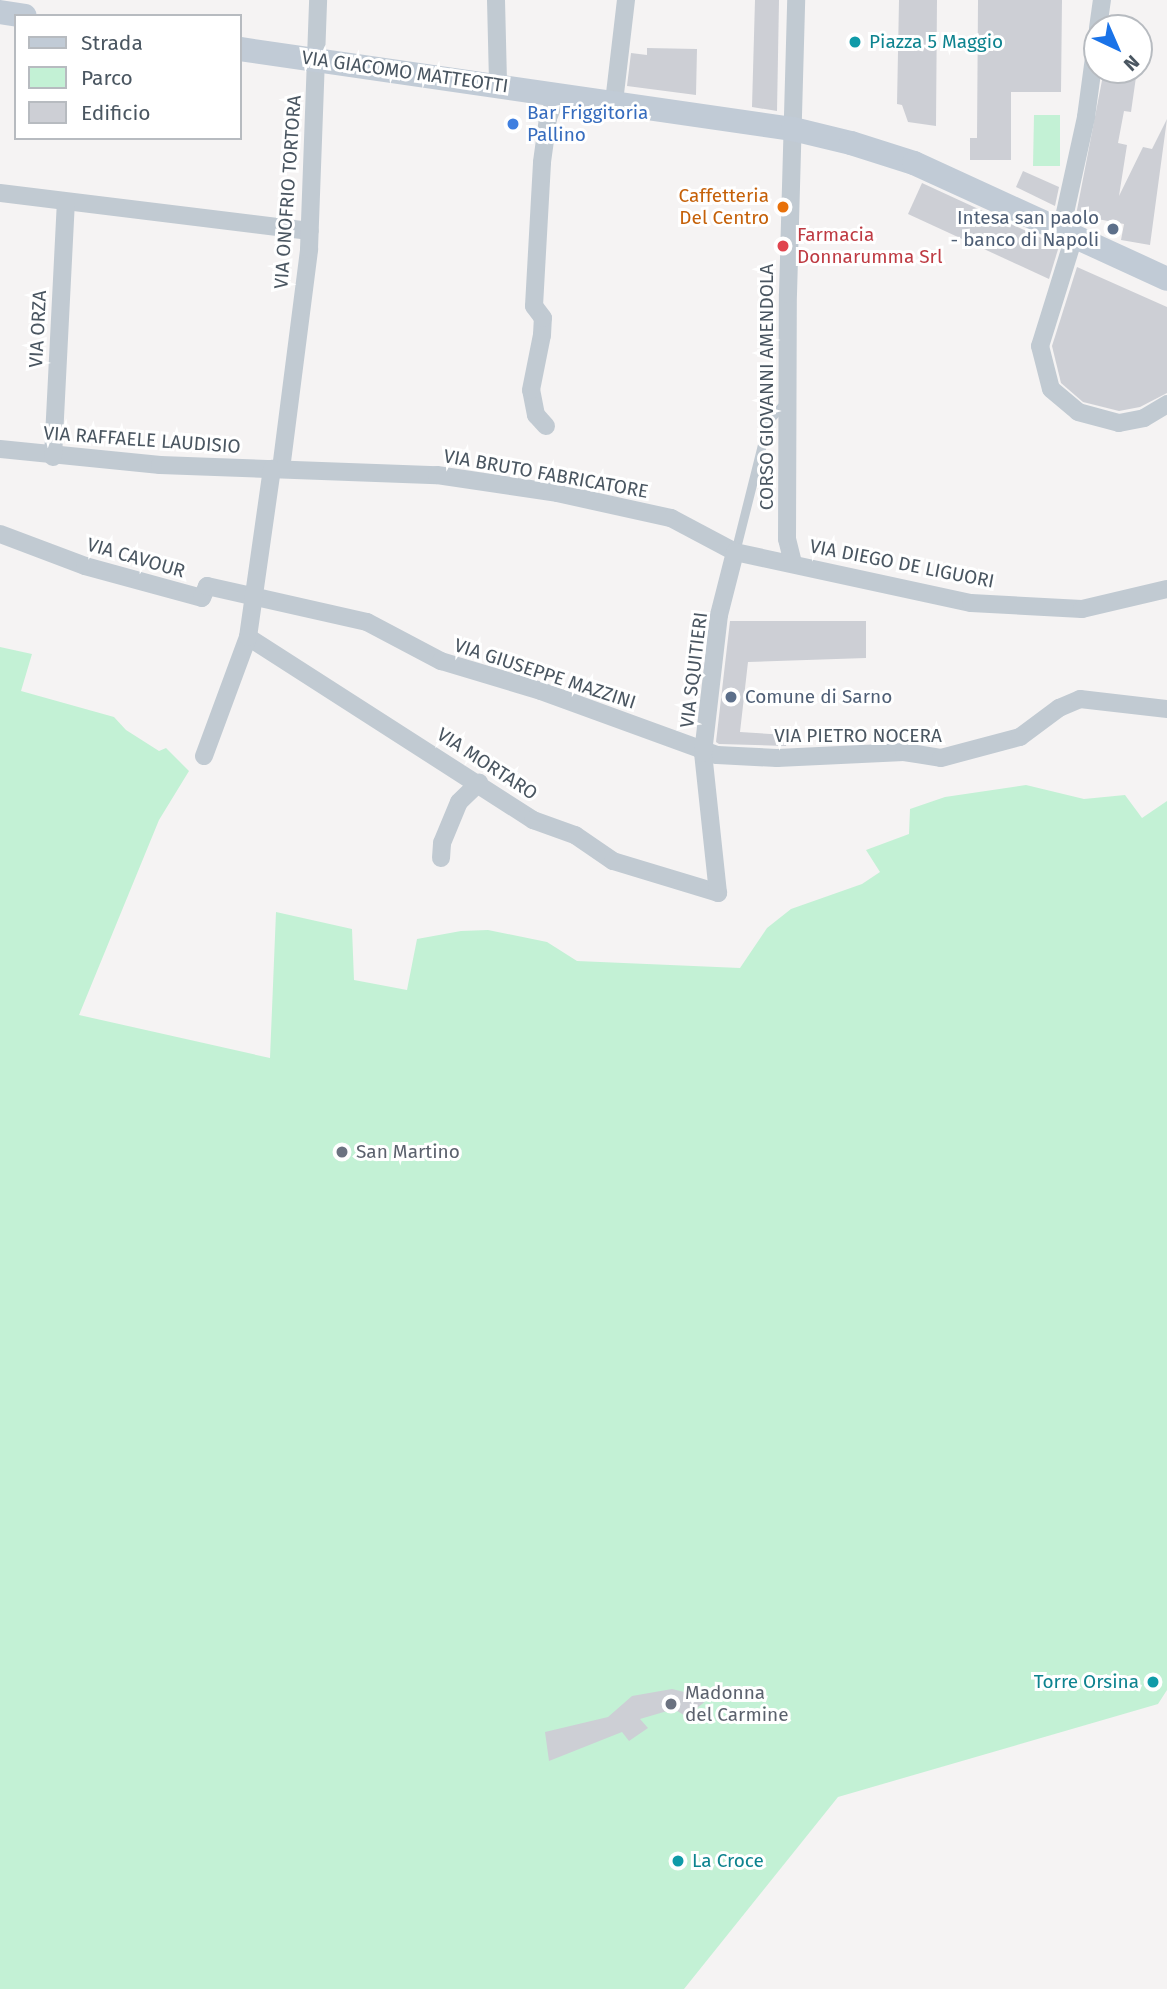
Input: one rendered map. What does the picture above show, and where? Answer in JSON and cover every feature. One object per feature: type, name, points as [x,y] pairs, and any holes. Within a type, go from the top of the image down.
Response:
[{"type":"street","name":"VIA ONOFRIO TORTORA","points":[[204,756],[248,637],[276,469],[310,231],[318,61],[318,0]]},
{"type":"street","points":[[496,0],[498,84]]},
{"type":"street","points":[[614,102],[626,0]]},
{"type":"street","name":"CORSO GIOVANNI AMENDOLA","points":[[793,563],[787,539],[796,0]]},
{"type":"street","name":"VIA GIACOMO MATTEOTTI","points":[[242,48],[793,129],[914,163],[1167,279]]},
{"type":"street","points":[[1090,84],[1067,234],[1040,346],[1051,388],[1078,412],[1119,423],[1144,418],[1167,404]]},
{"type":"street","points":[[546,426],[537,415],[531,390],[543,318],[534,306],[542,162],[548,118],[558,93]]},
{"type":"street","points":[[0,193],[310,231]]},
{"type":"street","name":"VIA ORZA","points":[[53,457],[66,202]]},
{"type":"street","name":"VIA RAFFAELE LAUDISIO","points":[[0,449],[53,457],[276,469]]},
{"type":"street","name":"VIA BRUTO FABRICATORE","points":[[276,469],[437,475],[557,493],[671,518],[735,552],[793,563]]},
{"type":"street","name":"VIA CAVOUR","points":[[0,534],[141,583],[202,598],[207,586],[256,599]]},
{"type":"street","name":"VIA SQUITIERI","points":[[718,893],[703,752],[719,615],[735,552]]},
{"type":"street","name":"VIA DIEGO DE LIGUORI","points":[[793,563],[971,603],[1082,609],[1167,589]]},
{"type":"street","name":"VIA GIUSEPPE MAZZINI","points":[[256,599],[368,622],[441,661],[541,691],[703,752]]},
{"type":"street","name":"VIA MORTARO","points":[[248,637],[533,820],[575,835],[612,861],[718,893]]},
{"type":"street","name":"VIA PIETRO NOCERA","points":[[703,752],[777,758],[904,752],[941,758],[1020,737],[1059,708],[1080,699],[1167,709]]},
{"type":"street","points":[[441,858],[442,843],[459,802],[478,783]]},
{"type":"lane","points":[[735,552],[768,422],[788,398]]},
{"type":"green space","points":[[1034,115],[1060,115],[1060,166],[1033,166]]},
{"type":"green space","points":[[0,647],[32,654],[21,691],[114,717],[126,730],[159,751],[166,748],[189,771],[159,820],[79,1015],[270,1058],[276,912],[352,929],[354,980],[407,990],[417,939],[461,931],[488,930],[547,942],[577,961],[740,968],[767,928],[791,909],[862,884],[880,872],[866,850],[909,834],[910,809],[945,797],[1026,785],[1084,799],[1125,795],[1142,818],[1167,801],[1167,1690],[1158,1704],[838,1797],[684,1989],[0,1989]]},
{"type":"building","points":[[755,0],[779,0],[777,111],[752,107]]},
{"type":"building","points":[[899,0],[937,0],[936,126],[908,122],[902,105],[897,104]]},
{"type":"building","points":[[978,0],[1062,0],[1061,92],[1011,92],[1011,160],[970,160],[970,138],[977,138]]},
{"type":"building","points":[[647,48],[697,49],[696,95],[627,86],[631,53],[647,55]]},
{"type":"building","points":[[1101,84],[1135,84],[1131,112],[1124,111],[1118,143],[1127,145],[1119,196],[1143,147],[1152,149],[1167,119],[1150,245],[1121,240],[1124,224],[1076,215]]},
{"type":"building","points":[[1023,171],[1059,187],[1055,206],[1016,187]]},
{"type":"building","points":[[922,183],[1059,246],[1049,279],[908,214]]},
{"type":"building","points":[[1077,267],[1167,307],[1167,393],[1140,407],[1119,411],[1083,402],[1061,383],[1052,346]]},
{"type":"building","name":"Comune di Sarno","points":[[730,621],[866,621],[866,658],[748,662],[740,732],[787,735],[786,746],[719,744],[716,742]]},
{"type":"building","points":[[672,1689],[709,1698],[687,1717],[674,1709],[640,1719],[648,1728],[629,1741],[622,1732],[549,1761],[545,1732],[608,1717],[632,1696]]},
{"type":"place","name":"Piazza 5 Maggio","points":[[855,42]]},
{"type":"place","name":"Bar Friggitoria Pallino","points":[[513,124]]},
{"type":"place","name":"Caffetteria Del Centro","points":[[783,207]]},
{"type":"place","name":"Intesa san paolo - banco di Napoli","points":[[1113,229]]},
{"type":"place","name":"Farmacia Donnarumma Srl","points":[[783,246]]},
{"type":"place","name":"Comune di Sarno","points":[[731,697]]},
{"type":"place","name":"San Martino","points":[[342,1152]]},
{"type":"place","name":"Torre Orsina","points":[[1153,1682]]},
{"type":"place","name":"Madonna del Carmine","points":[[671,1704]]},
{"type":"place","name":"La Croce","points":[[678,1861]]}]
